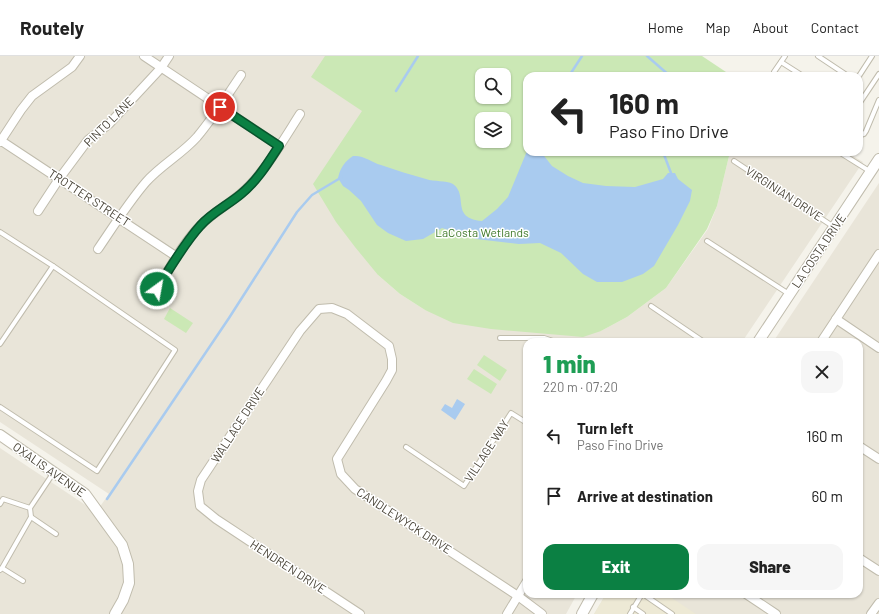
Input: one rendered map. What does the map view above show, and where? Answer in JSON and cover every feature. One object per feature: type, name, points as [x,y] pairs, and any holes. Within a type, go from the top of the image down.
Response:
[{"type":"street","points":[[0,141],[32,96],[72,67],[80,56]]},
{"type":"street","points":[[144,56],[279,146]]},
{"type":"street","name":"PINTO LANE","points":[[38,211],[59,179],[88,140],[109,124],[161,68],[169,56]]},
{"type":"street","points":[[98,249],[146,182],[158,170],[197,138],[241,75]]},
{"type":"street","points":[[157,289],[177,257],[201,225],[242,194],[263,170],[300,114]]},
{"type":"street","name":"TROTTER STREET","points":[[0,141],[177,257]]},
{"type":"street","name":"LA COSTA DRIVE","points":[[761,338],[879,160]]},
{"type":"street","points":[[824,338],[879,254]]},
{"type":"street","name":"CANDLEWYCK DRIVE","points":[[300,331],[319,309],[332,308],[347,314],[389,346],[392,359],[392,370],[337,459],[341,474],[355,489],[518,596],[542,614]]},
{"type":"street","points":[[836,319],[879,348]]},
{"type":"street","name":"WALLACE DRIVE","points":[[216,519],[200,506],[198,492],[201,480],[300,331]]},
{"type":"street","name":"OXALIS AVENUE","points":[[0,435],[85,494],[122,545],[128,564],[129,583],[123,600],[115,614]]},
{"type":"street","points":[[863,449],[879,459]]},
{"type":"street","name":"HENDREN DRIVE","points":[[216,519],[360,614]]},
{"type":"street","points":[[863,561],[879,571]]},
{"type":"street","points":[[507,614],[523,588]]},
{"type":"street","points":[[582,614],[591,598]]},
{"type":"street","points":[[752,598],[776,614]]},
{"type":"street","points":[[871,614],[879,603]]},
{"type":"lane","points":[[775,72],[785,56]]},
{"type":"lane","points":[[818,56],[842,72]]},
{"type":"lane","points":[[862,72],[872,56]]},
{"type":"lane","points":[[781,62],[797,72]]},
{"type":"lane","points":[[863,98],[879,74]]},
{"type":"lane","points":[[863,134],[866,131],[879,100]]},
{"type":"lane","points":[[845,156],[871,172]]},
{"type":"lane","name":"VIRGINIAN DRIVE","points":[[734,161],[834,227]]},
{"type":"lane","points":[[0,232],[53,266],[174,350],[97,471],[0,407]]},
{"type":"lane","points":[[707,241],[789,294]]},
{"type":"lane","points":[[0,344],[53,266]]},
{"type":"lane","points":[[651,306],[698,338]]},
{"type":"lane","points":[[500,338],[544,338]]},
{"type":"lane","name":"VILLAGE WAY","points":[[406,447],[464,486],[512,413],[523,420]]},
{"type":"lane","points":[[23,581],[1,569],[31,517],[30,508],[54,472]]},
{"type":"lane","points":[[0,504],[3,499],[30,508]]},
{"type":"lane","points":[[31,517],[56,534]]},
{"type":"lane","points":[[630,614],[639,598]]},
{"type":"lane","points":[[647,598],[672,614]]},
{"type":"lane","points":[[634,607],[643,614]]},
{"type":"shaded area","points":[[0,56],[379,56],[378,275],[400,294],[425,310],[601,331],[627,317],[666,288],[708,229],[717,206],[729,156],[853,156],[863,162],[745,338],[523,338],[523,598],[575,598],[566,614],[0,614],[0,448],[96,512],[109,494],[0,422]]},
{"type":"shaded area","points":[[879,183],[879,614],[594,614],[604,598],[863,598],[863,338],[776,338]]},
{"type":"shaded area","points":[[604,598],[672,598],[696,614],[594,614]]},
{"type":"green space","name":"LaCosta Wetlands","points":[[325,56],[702,56],[726,72],[523,72],[523,156],[729,156],[717,206],[707,229],[666,288],[627,317],[601,331],[583,337],[491,329],[453,323],[425,310],[400,294],[378,275],[336,222],[313,184],[362,111],[311,77]]},
{"type":"green space","points":[[170,308],[193,323],[186,333],[164,319]]},
{"type":"green space","points":[[484,355],[507,370],[500,381],[477,365]]},
{"type":"green space","points":[[474,369],[497,384],[491,394],[467,379]]},
{"type":"water","points":[[353,156],[357,156],[429,180],[450,183],[458,189],[463,211],[466,216],[482,221],[497,209],[508,197],[525,156],[544,156],[552,166],[583,183],[606,186],[635,187],[663,179],[668,173],[675,173],[678,179],[692,190],[690,201],[678,225],[654,266],[643,274],[622,282],[597,282],[583,274],[561,253],[540,243],[519,244],[476,239],[442,228],[423,239],[406,241],[388,233],[377,225],[361,201],[343,186],[338,178],[345,163]]},
{"type":"water","points":[[457,399],[465,404],[455,420],[441,410],[445,404],[452,408]]},
{"type":"waterway","points":[[396,91],[418,56]]},
{"type":"waterway","points":[[572,72],[582,56]]},
{"type":"waterway","points":[[647,56],[665,72]]},
{"type":"waterway","points":[[665,156],[671,173]]},
{"type":"waterway","points":[[107,499],[229,318],[297,212],[312,195],[342,177]]},
{"type":"route","points":[[157,289],[177,257],[201,225],[242,194],[263,170],[279,146],[220,107]]}]
